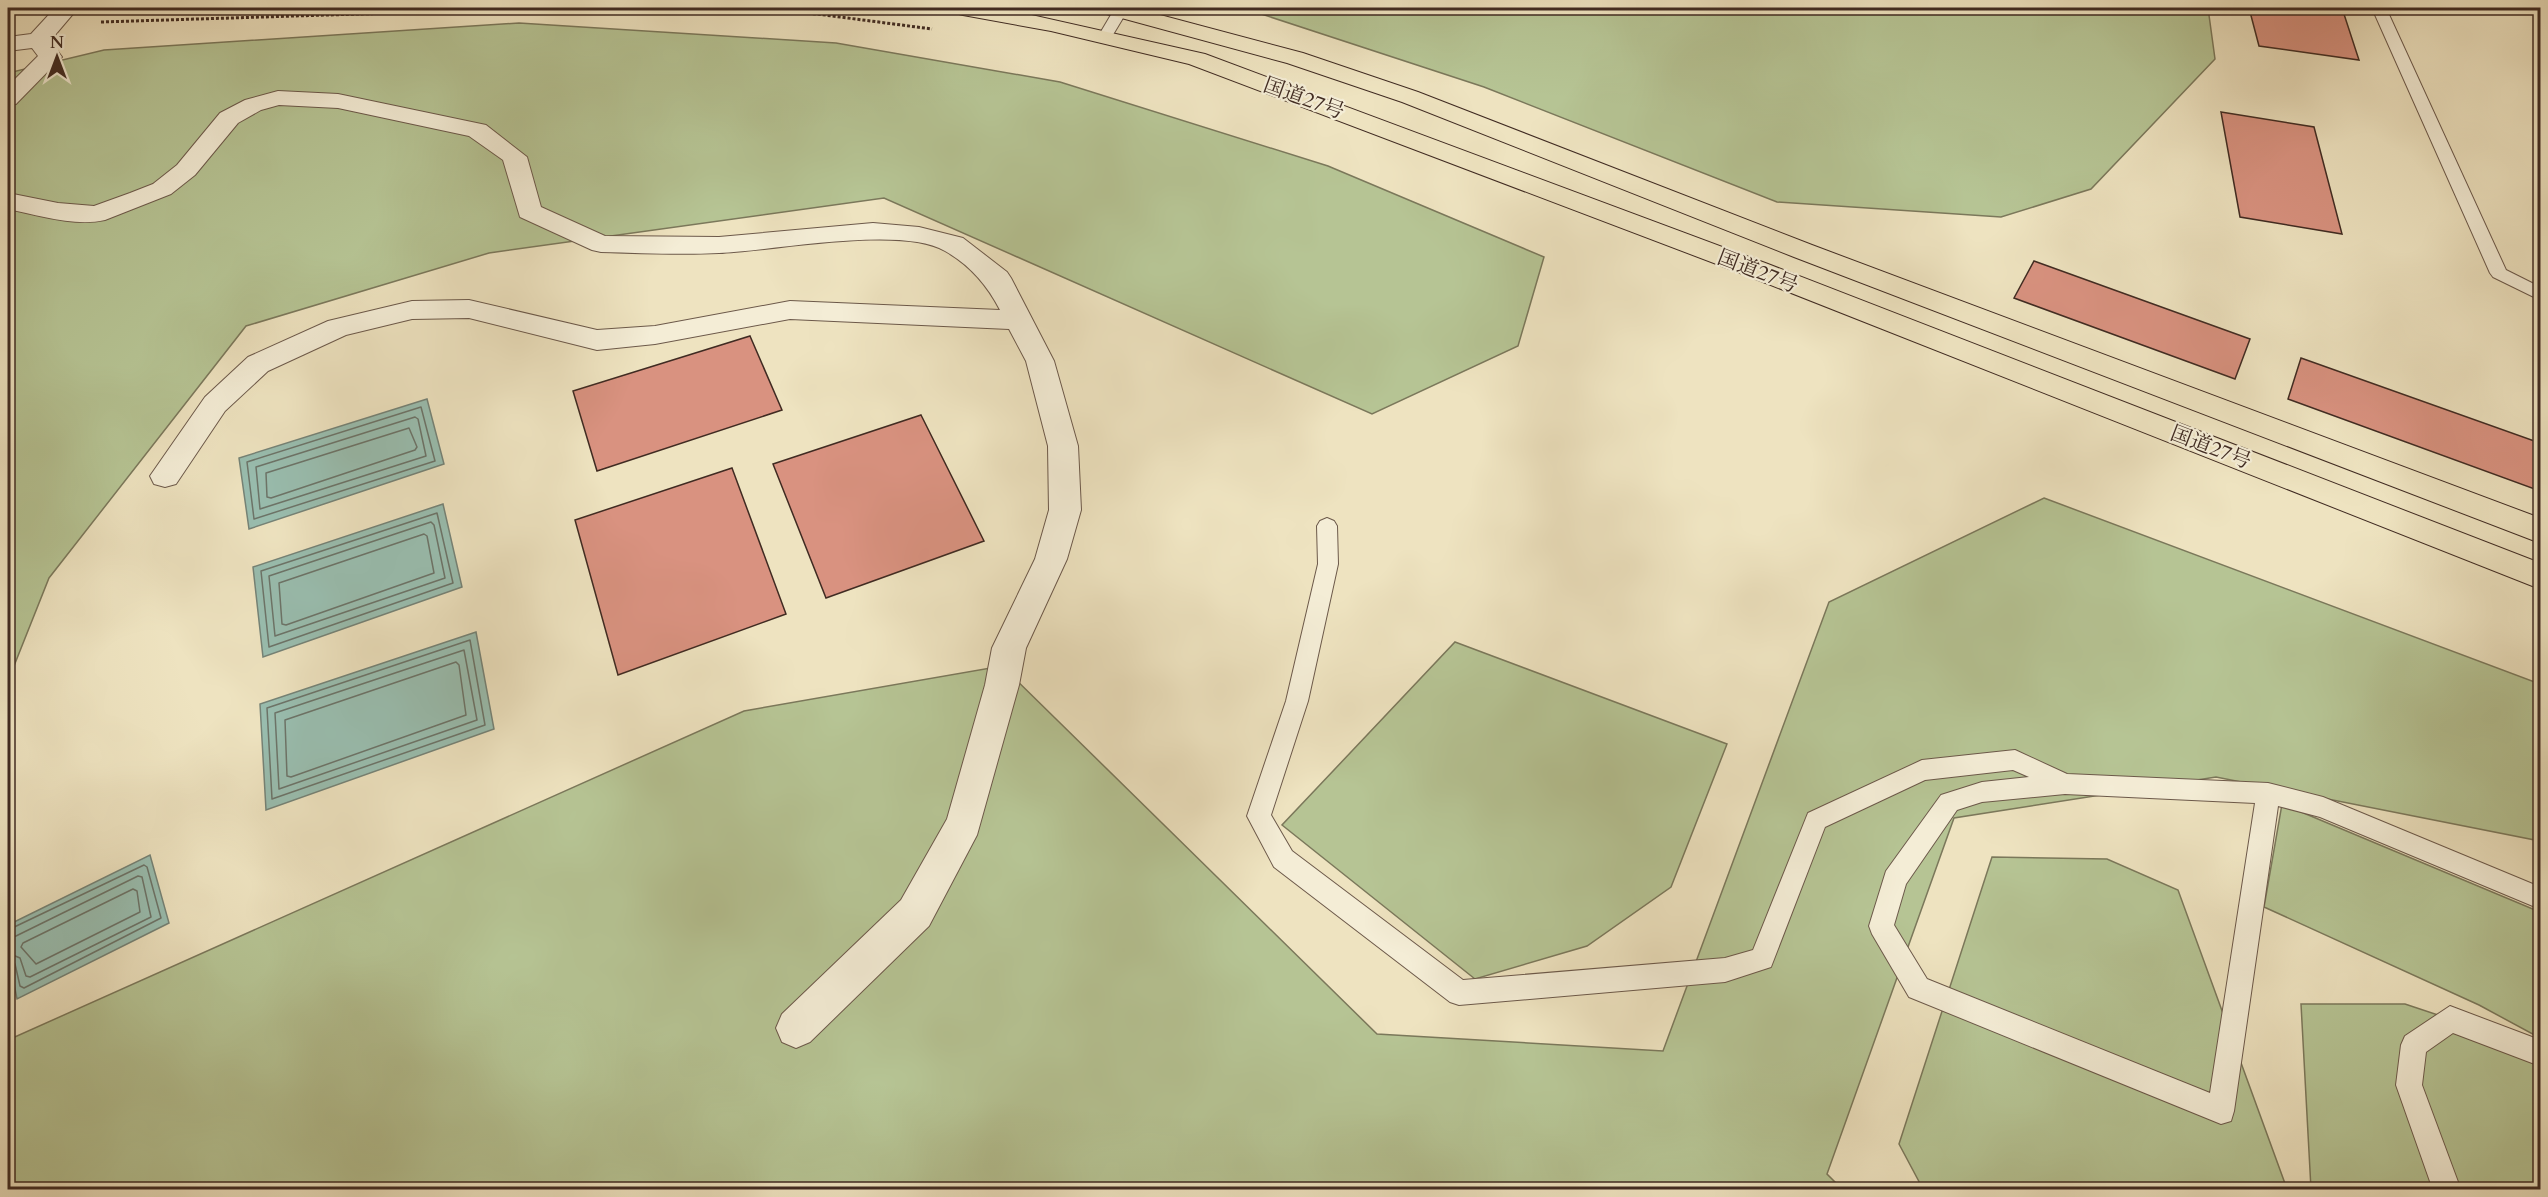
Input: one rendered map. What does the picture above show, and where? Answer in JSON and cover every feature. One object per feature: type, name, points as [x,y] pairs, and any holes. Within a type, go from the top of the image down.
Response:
[{"type":"highway","name":"国道27号","points":[[963,8],[1014,15],[1106,35],[1197,59],[1382,126],[2541,576]]},
{"type":"highway","name":"国道27号","points":[[1119,8],[1295,58],[1410,97],[1814,255],[2541,531]]},
{"type":"street","points":[[8,72],[67,8]]},
{"type":"street","points":[[8,44],[38,40]]},
{"type":"street","points":[[8,99],[50,57],[38,40]]},
{"type":"street","points":[[8,201],[58,211],[96,213],[162,189],[186,170],[229,118],[253,105],[278,98],[338,101],[477,130],[515,158],[529,211],[601,244],[719,245],[873,231],[919,235],[954,244],[997,278],[1040,360],[1063,446],[1065,510],[1051,559],[1009,648],[1002,685],[964,823],[915,913],[796,1028]]},
{"type":"street","points":[[165,476],[215,404],[258,364],[338,328],[412,310],[469,309],[597,340],[655,335],[790,310],[1019,320]]},
{"type":"lane","points":[[1106,35],[1119,8]]},
{"type":"lane","points":[[2379,8],[2499,273],[2541,294]]},
{"type":"lane","points":[[1327,525],[1328,564],[1297,701],[1259,816],[1282,859],[1459,993],[1725,970],[1762,959],[1816,820],[1922,770],[2016,760],[2065,784]]},
{"type":"lane","points":[[2268,793],[2221,1112],[1918,988],[1881,926],[1894,879],[1949,802],[1982,792],[2065,784],[2268,793],[2323,807],[2541,898]]},
{"type":"lane","points":[[2447,1190],[2409,1085],[2414,1044],[2450,1019],[2541,1053]]},
{"type":"path","points":[[112,22],[553,8]]},
{"type":"path","points":[[733,8],[817,14],[939,31]]},
{"type":"green space","points":[[1243,8],[2208,8],[2215,59],[2091,189],[2001,217],[1777,202],[1484,87]]},
{"type":"green space","points":[[519,23],[836,43],[1060,82],[1328,166],[1544,257],[1518,346],[1372,414],[884,198],[489,253],[246,326],[49,578],[8,681],[8,73],[104,50]]},
{"type":"green space","points":[[2044,498],[2540,684],[2540,841],[2216,777],[1954,818],[1827,1174],[1842,1189],[8,1189],[8,1040],[744,711],[1002,666],[1377,1034],[1663,1051],[1829,602]]},
{"type":"green space","points":[[1455,642],[1727,744],[1671,887],[1587,946],[1475,979],[1282,825]]},
{"type":"green space","points":[[2282,804],[2540,912],[2540,1038],[2479,1005],[2264,907]]},
{"type":"green space","points":[[1992,857],[2107,859],[2178,890],[2287,1189],[1923,1189],[1899,1144]]},
{"type":"green space","points":[[2301,1004],[2405,1004],[2540,1049],[2540,1189],[2311,1189]]},
{"type":"water","points":[[427,399],[444,464],[249,529],[239,458]]},
{"type":"water","points":[[443,504],[462,587],[263,657],[253,567]]},
{"type":"water","points":[[476,632],[494,729],[266,810],[260,704]]},
{"type":"water","points":[[150,855],[169,923],[17,999],[8,953],[8,925]]},
{"type":"building","points":[[2249,8],[2342,8],[2359,60],[2259,46]]},
{"type":"building","points":[[2221,112],[2314,127],[2342,234],[2240,217]]},
{"type":"building","points":[[2034,261],[2250,339],[2235,379],[2014,298]]},
{"type":"building","points":[[750,336],[782,410],[597,471],[573,391]]},
{"type":"building","points":[[2301,358],[2540,443],[2540,491],[2288,399]]},
{"type":"building","points":[[921,415],[984,541],[826,598],[773,464]]},
{"type":"building","points":[[732,468],[786,614],[618,675],[575,520]]}]
